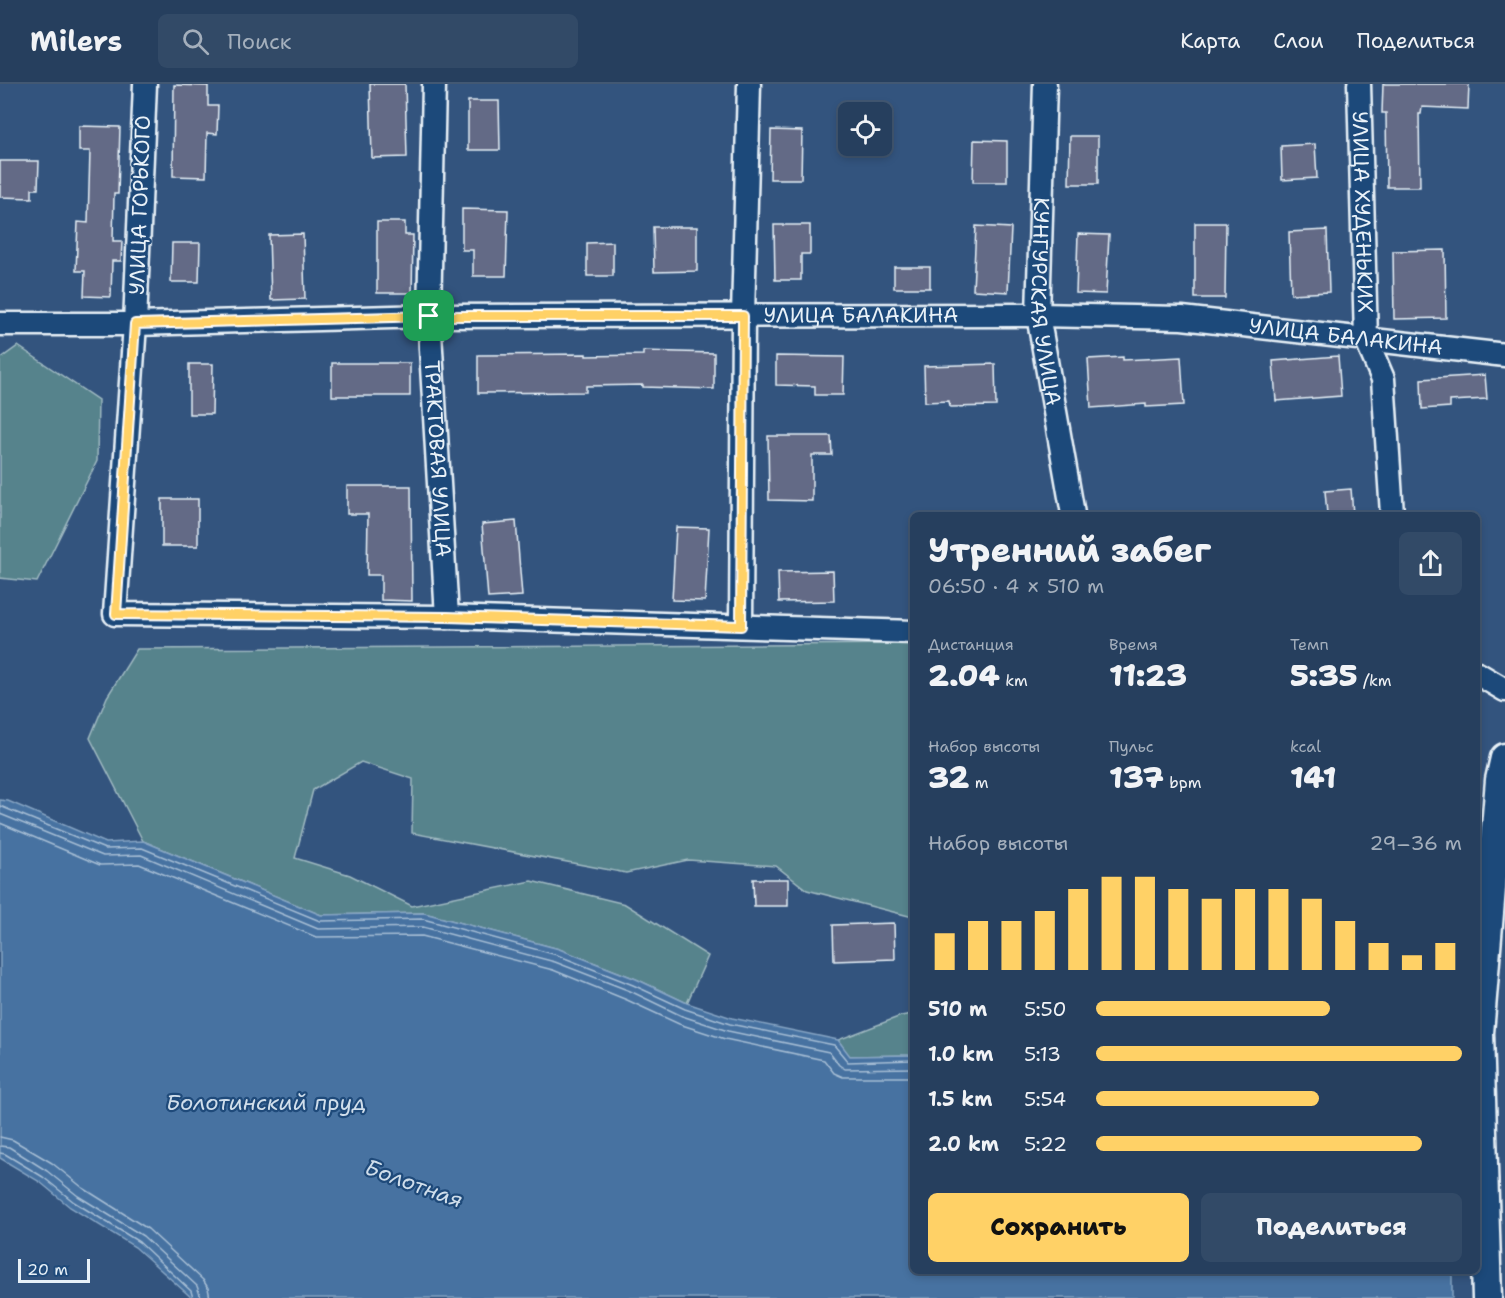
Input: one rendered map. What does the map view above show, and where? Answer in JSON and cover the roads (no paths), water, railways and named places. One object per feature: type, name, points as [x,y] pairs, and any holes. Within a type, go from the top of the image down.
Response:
[{"type":"street","name":"УЛИЦА ГОРЬКОГО","points":[[145,84],[135,324],[116,614],[447,617]]},
{"type":"street","name":"ТРАКТОВАЯ УЛИЦА","points":[[434,84],[429,316],[447,617]]},
{"type":"street","points":[[741,626],[743,316],[749,84]]},
{"type":"street","name":"КУНГУРСКАЯ УЛИЦА","points":[[1045,84],[1038,315],[1074,512]]},
{"type":"street","name":"УЛИЦА ХУДЕНЬКИХ","points":[[1359,84],[1366,339],[1383,379],[1392,512]]},
{"type":"street","name":"УЛИЦА БАЛАКИНА","points":[[0,324],[135,324],[429,316],[1038,315],[1182,318],[1505,355]]},
{"type":"street","points":[[447,617],[910,632]]},
{"type":"street","points":[[1480,675],[1505,690]]},
{"type":"street","points":[[1480,1022],[1500,780],[1505,758]]},
{"type":"street","points":[[1480,1068],[1487,1298]]},
{"type":"water","name":"Болотинский пруд","points":[[0,800],[8,801],[106,843],[143,841],[321,915],[424,913],[559,949],[636,979],[687,1003],[732,1018],[838,1040],[850,1056],[910,1055],[910,1274],[1452,1274],[1452,1298],[192,1298],[135,1247],[70,1207],[40,1182],[0,1158]]},
{"type":"water label","name":"Болотная","points":[[414,1183]]}]
